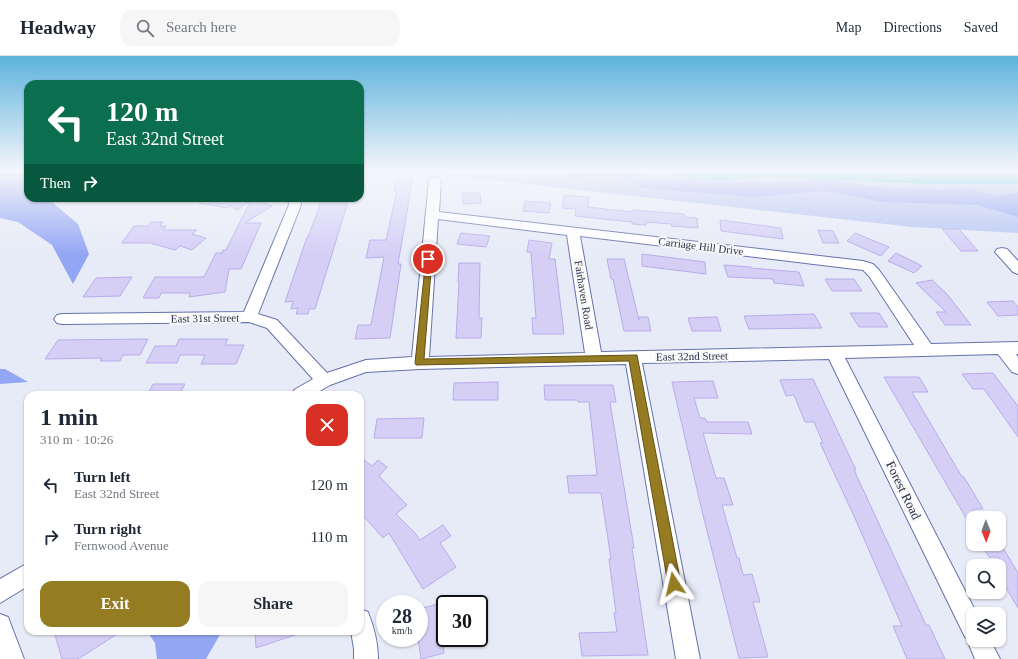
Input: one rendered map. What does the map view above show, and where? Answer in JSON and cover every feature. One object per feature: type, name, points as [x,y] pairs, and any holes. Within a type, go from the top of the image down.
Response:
[{"type":"street","points":[[420,363],[433,199]]},
{"type":"street","points":[[249,317],[295,205],[295,202]]},
{"type":"street","name":"Carriage Hill Drive","points":[[432,215],[858,264],[868,267],[874,273],[926,350]]},
{"type":"street","name":"Fairhaven Road","points":[[573,232],[594,358]]},
{"type":"street","points":[[1002,252],[1018,269]]},
{"type":"street","name":"East 31st Street","points":[[62,319],[249,317],[272,324],[324,380]]},
{"type":"street","points":[[1010,348],[1018,368]]},
{"type":"street","name":"East 32nd Street","points":[[306,391],[324,380],[366,366],[594,358],[1010,348]]},
{"type":"street","name":"Forest Road","points":[[834,352],[966,615]]},
{"type":"street","points":[[633,357],[688,659]]},
{"type":"street","points":[[0,592],[24,577]]},
{"type":"street","points":[[0,625],[12,659]]},
{"type":"street","points":[[363,635],[366,659]]},
{"type":"street","points":[[982,647],[988,659]]},
{"type":"shaded area","points":[[0,199],[24,199],[24,202],[55,202],[53,203],[78,224],[89,254],[73,284],[52,245],[18,222],[0,218]]},
{"type":"shaded area","points":[[661,199],[1018,199],[1018,233],[912,227]]},
{"type":"shaded area","points":[[868,199],[1018,199],[1018,217],[977,205],[883,202]]},
{"type":"shaded area","points":[[0,369],[5,369],[28,382],[0,384]]},
{"type":"shaded area","points":[[150,635],[220,635],[206,659],[157,659],[155,643]]},
{"type":"building","points":[[395,199],[409,199],[398,264],[401,264],[390,338],[355,339],[358,325],[371,325],[384,257],[366,258],[370,240],[386,240]]},
{"type":"building","points":[[463,199],[481,199],[481,203],[463,204]]},
{"type":"building","points":[[563,199],[589,199],[588,207],[632,212],[632,210],[684,214],[684,217],[697,218],[698,228],[646,222],[646,225],[632,224],[632,222],[575,216],[576,209],[562,208]]},
{"type":"building","points":[[525,201],[551,203],[549,213],[523,211]]},
{"type":"building","points":[[248,202],[238,210],[229,206],[227,208],[199,203]]},
{"type":"building","points":[[250,202],[262,202],[272,206],[245,223],[261,223],[241,269],[229,269],[225,292],[189,297],[190,293],[161,293],[159,298],[143,298],[155,277],[204,277],[216,253],[222,253],[223,250],[226,250]]},
{"type":"building","points":[[320,202],[347,202],[315,309],[309,309],[308,314],[296,314],[298,308],[291,309],[293,301],[285,302],[307,237],[319,208]]},
{"type":"building","points":[[720,220],[781,228],[783,239],[721,231]]},
{"type":"building","points":[[151,222],[163,222],[160,226],[166,226],[163,230],[197,230],[192,234],[206,238],[192,250],[180,246],[175,250],[150,243],[122,243],[134,226],[148,226]]},
{"type":"building","points":[[942,229],[959,229],[978,251],[961,251]]},
{"type":"building","points":[[818,230],[833,231],[839,243],[823,243]]},
{"type":"building","points":[[461,233],[490,236],[486,247],[457,244]]},
{"type":"building","points":[[855,233],[889,247],[881,256],[847,241]]},
{"type":"building","points":[[529,240],[552,243],[549,259],[555,259],[564,334],[533,334],[532,318],[536,318],[531,252],[527,252]]},
{"type":"building","points":[[896,253],[922,266],[914,273],[888,261]]},
{"type":"building","points":[[642,254],[705,262],[706,274],[642,266]]},
{"type":"building","points":[[607,259],[624,259],[639,320],[639,317],[648,317],[651,331],[624,331],[613,279],[611,279]]},
{"type":"building","points":[[459,263],[480,263],[479,318],[482,318],[481,338],[456,338]]},
{"type":"building","points":[[724,265],[799,272],[804,286],[774,283],[773,279],[728,277]]},
{"type":"building","points":[[132,277],[120,296],[83,297],[96,278]]},
{"type":"building","points":[[825,279],[854,279],[862,291],[832,291]]},
{"type":"building","points":[[932,280],[947,294],[971,325],[945,325],[936,312],[946,312],[916,283]]},
{"type":"building","points":[[1013,301],[1018,307],[1018,315],[998,316],[987,302]]},
{"type":"building","points":[[850,313],[879,313],[888,327],[859,327]]},
{"type":"building","points":[[814,314],[822,328],[749,329],[744,316]]},
{"type":"building","points":[[717,317],[721,331],[692,331],[688,318]]},
{"type":"building","points":[[148,339],[140,355],[123,355],[120,361],[100,361],[102,358],[45,359],[58,340]]},
{"type":"building","points":[[179,339],[228,339],[225,345],[244,345],[236,364],[201,364],[205,355],[180,355],[177,363],[146,363],[155,346],[176,346]]},
{"type":"building","points":[[993,373],[1018,406],[1018,437],[984,389],[973,389],[962,374]]},
{"type":"building","points":[[884,377],[919,377],[928,392],[912,392],[962,477],[964,477],[983,509],[966,511],[966,518]]},
{"type":"building","points":[[813,379],[926,625],[929,625],[945,659],[907,659],[893,626],[902,626],[820,443],[823,443],[814,422],[805,422],[794,395],[786,396],[780,380]]},
{"type":"building","points":[[713,381],[718,398],[694,398],[700,418],[705,418],[707,422],[748,422],[752,434],[703,433],[716,478],[724,478],[733,505],[722,505],[743,575],[752,574],[760,602],[753,602],[768,657],[739,658],[703,515],[672,382]]},
{"type":"building","points":[[498,382],[498,400],[453,400],[454,383]]},
{"type":"building","points":[[153,384],[185,384],[181,391],[149,391]]},
{"type":"building","points":[[544,385],[613,385],[616,402],[610,402],[634,548],[632,548],[648,655],[582,656],[579,633],[617,632],[609,559],[611,559],[601,493],[569,493],[567,476],[597,475],[589,402],[578,402],[577,400],[545,400]]},
{"type":"building","points":[[424,418],[422,438],[374,438],[377,419]]},
{"type":"building","points":[[364,460],[372,466],[378,460],[387,467],[379,476],[407,505],[396,514],[420,540],[443,525],[451,536],[440,543],[456,567],[423,589],[389,533],[383,538],[364,517]]},
{"type":"building","points":[[985,551],[1005,551],[1018,573],[1018,608],[1006,588],[1006,559],[989,557]]},
{"type":"building","points":[[436,604],[436,647],[444,647],[444,653],[421,659],[419,647],[428,647],[428,607]]},
{"type":"building","points":[[55,635],[116,635],[78,659],[62,659]]},
{"type":"building","points":[[255,635],[295,635],[256,648]]},
{"type":"route","points":[[428,259],[420,363],[633,357],[674,584]]}]
